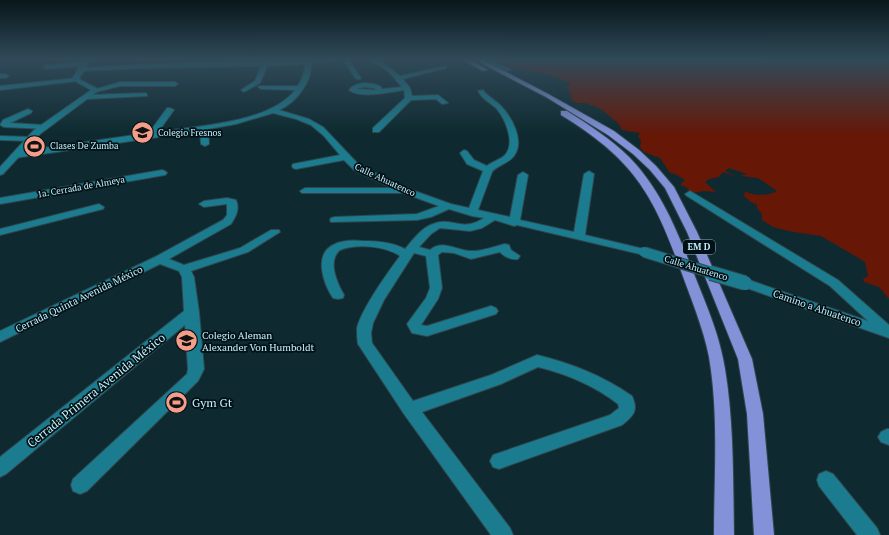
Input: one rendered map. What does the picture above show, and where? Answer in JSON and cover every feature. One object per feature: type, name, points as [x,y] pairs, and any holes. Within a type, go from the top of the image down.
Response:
[{"type":"highway","name":"EM D","points":[[513,85],[542,100],[595,133],[618,152],[635,169],[648,187],[669,224],[712,341],[718,368],[722,403],[724,535]]},
{"type":"highway","name":"EM D","points":[[527,85],[611,133],[636,152],[653,168],[668,187],[692,232],[745,359],[755,414],[764,535]]},
{"type":"street","points":[[0,88],[29,85]]},
{"type":"street","points":[[86,85],[96,90]]},
{"type":"street","points":[[0,172],[44,127],[96,90],[115,85],[130,85]]},
{"type":"street","points":[[244,90],[253,85]]},
{"type":"street","points":[[272,111],[290,102],[301,85]]},
{"type":"street","points":[[405,85],[407,88],[409,98]]},
{"type":"street","points":[[261,87],[300,88]]},
{"type":"street","points":[[379,90],[407,88]]},
{"type":"street","points":[[472,213],[489,170],[496,163],[507,158],[514,145],[513,134],[501,110],[486,99],[481,91]]},
{"type":"street","points":[[86,97],[145,95]]},
{"type":"street","points":[[376,130],[409,98],[438,97],[444,103]]},
{"type":"street","points":[[151,135],[170,110]]},
{"type":"street","points":[[28,111],[6,122],[4,125],[44,127]]},
{"type":"street","name":"Calle Ahuatenco","points":[[15,155],[204,128],[272,111],[307,119],[317,124],[357,168],[406,191],[472,213],[579,236],[644,252],[745,283]]},
{"type":"street","points":[[204,128],[205,144]]},
{"type":"street","points":[[0,131],[34,136]]},
{"type":"street","points":[[0,138],[34,136]]},
{"type":"street","points":[[464,153],[467,160],[471,163],[489,170]]},
{"type":"street","points":[[296,166],[346,157]]},
{"type":"street","name":"1a. Cerrada de Almeya","points":[[0,201],[162,173]]},
{"type":"street","points":[[579,236],[589,174]]},
{"type":"street","points":[[514,223],[523,175]]},
{"type":"street","points":[[305,191],[406,191]]},
{"type":"street","points":[[690,194],[834,283],[889,333]]},
{"type":"street","name":"Cerrada Quinta Avenida México","points":[[0,337],[159,260],[227,222],[231,218],[232,203],[230,201],[204,204]]},
{"type":"street","points":[[335,220],[417,217],[427,215],[448,206]]},
{"type":"street","points":[[0,232],[99,207]]},
{"type":"street","points":[[492,218],[469,228],[445,225],[435,227],[410,252],[365,323],[363,333],[365,344],[410,409],[503,535]]},
{"type":"street","points":[[159,260],[184,269],[238,252],[276,232]]},
{"type":"street","points":[[338,295],[332,286],[328,264],[329,255],[342,244],[372,244],[388,246],[410,252],[432,254],[439,248],[454,250],[471,255],[505,247],[506,252],[514,256]]},
{"type":"street","points":[[432,254],[436,288],[432,299],[414,324],[416,328],[427,331],[491,311]]},
{"type":"street","points":[[80,485],[193,377],[196,369],[192,312],[188,277],[184,269]]},
{"type":"street","name":"Camino a Ahuatenco","points":[[745,283],[889,333]]},
{"type":"street","name":"Cerrada Primera Avenida México","points":[[0,468],[192,312]]},
{"type":"street","points":[[410,409],[496,380],[537,361],[567,369],[616,392],[626,401],[627,411],[623,416],[616,420],[499,460]]},
{"type":"street","points":[[826,480],[870,535]]},
{"type":"shaded area","points":[[570,85],[889,85],[889,299],[879,287],[864,282],[863,279],[868,276],[865,262],[821,236],[793,232],[773,227],[762,220],[762,214],[757,208],[757,205],[744,196],[745,191],[752,194],[761,195],[774,193],[777,191],[758,178],[740,176],[747,174],[729,168],[725,171],[737,177],[723,172],[719,177],[709,179],[705,182],[716,192],[704,191],[692,193],[687,190],[688,188],[680,185],[685,180],[675,174],[670,173],[660,158],[644,152],[640,147],[641,141],[638,136],[640,133],[622,130],[619,124],[601,109],[586,103],[578,103],[571,100],[572,97],[567,87]]},
{"type":"place","name":"Colegio Fresnos","points":[[143,133]]},
{"type":"place","name":"Clases De Zumba","points":[[35,146]]},
{"type":"place","name":"Colegio Aleman Alexander Von Humboldt","points":[[187,341]]},
{"type":"place","name":"Gym Gt","points":[[176,402]]}]
